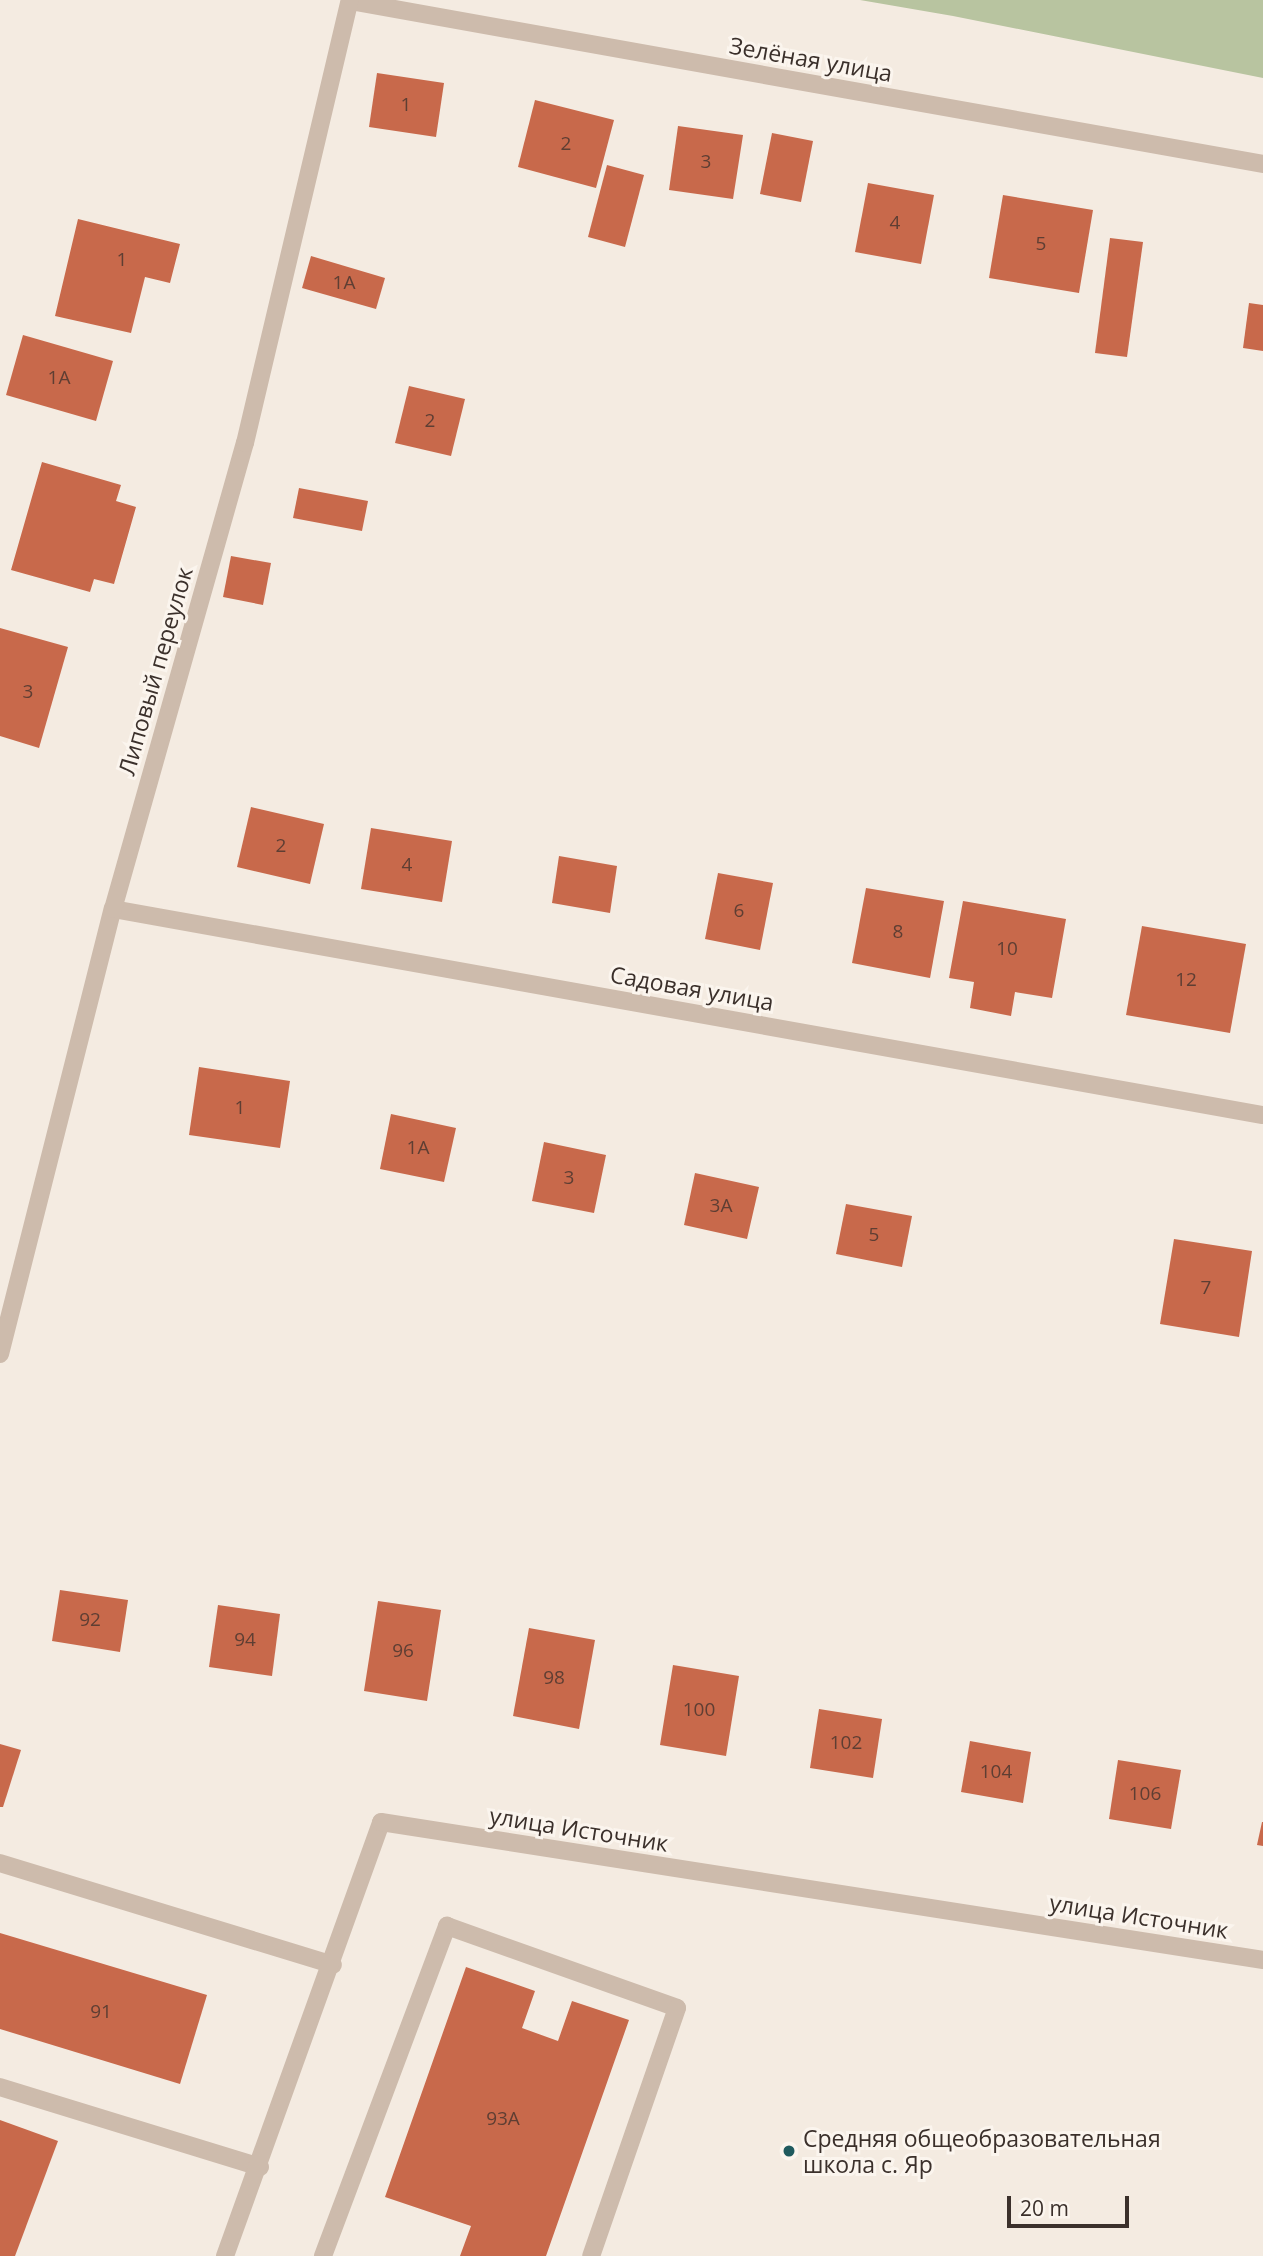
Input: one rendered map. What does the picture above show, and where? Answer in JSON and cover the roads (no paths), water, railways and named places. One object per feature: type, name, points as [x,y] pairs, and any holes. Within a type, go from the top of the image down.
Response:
[{"type":"street","name":"Зелёная улица","points":[[350,1],[1263,164]]},
{"type":"street","name":"Липовый переулок","points":[[0,1354],[113,909],[244,443],[350,1]]},
{"type":"street","name":"Садовая улица","points":[[113,909],[1263,1115]]},
{"type":"street","name":"улица Источник","points":[[333,1965],[381,1822],[1263,1961]]},
{"type":"street","points":[[0,1863],[333,1965],[225,2256]]},
{"type":"street","points":[[323,2256],[447,1926],[677,2008],[591,2256]]},
{"type":"street","points":[[0,2087],[260,2167]]},
{"type":"place","name":"Средняя общеобразовательная школа с. Яр","points":[[789,2151]]}]
